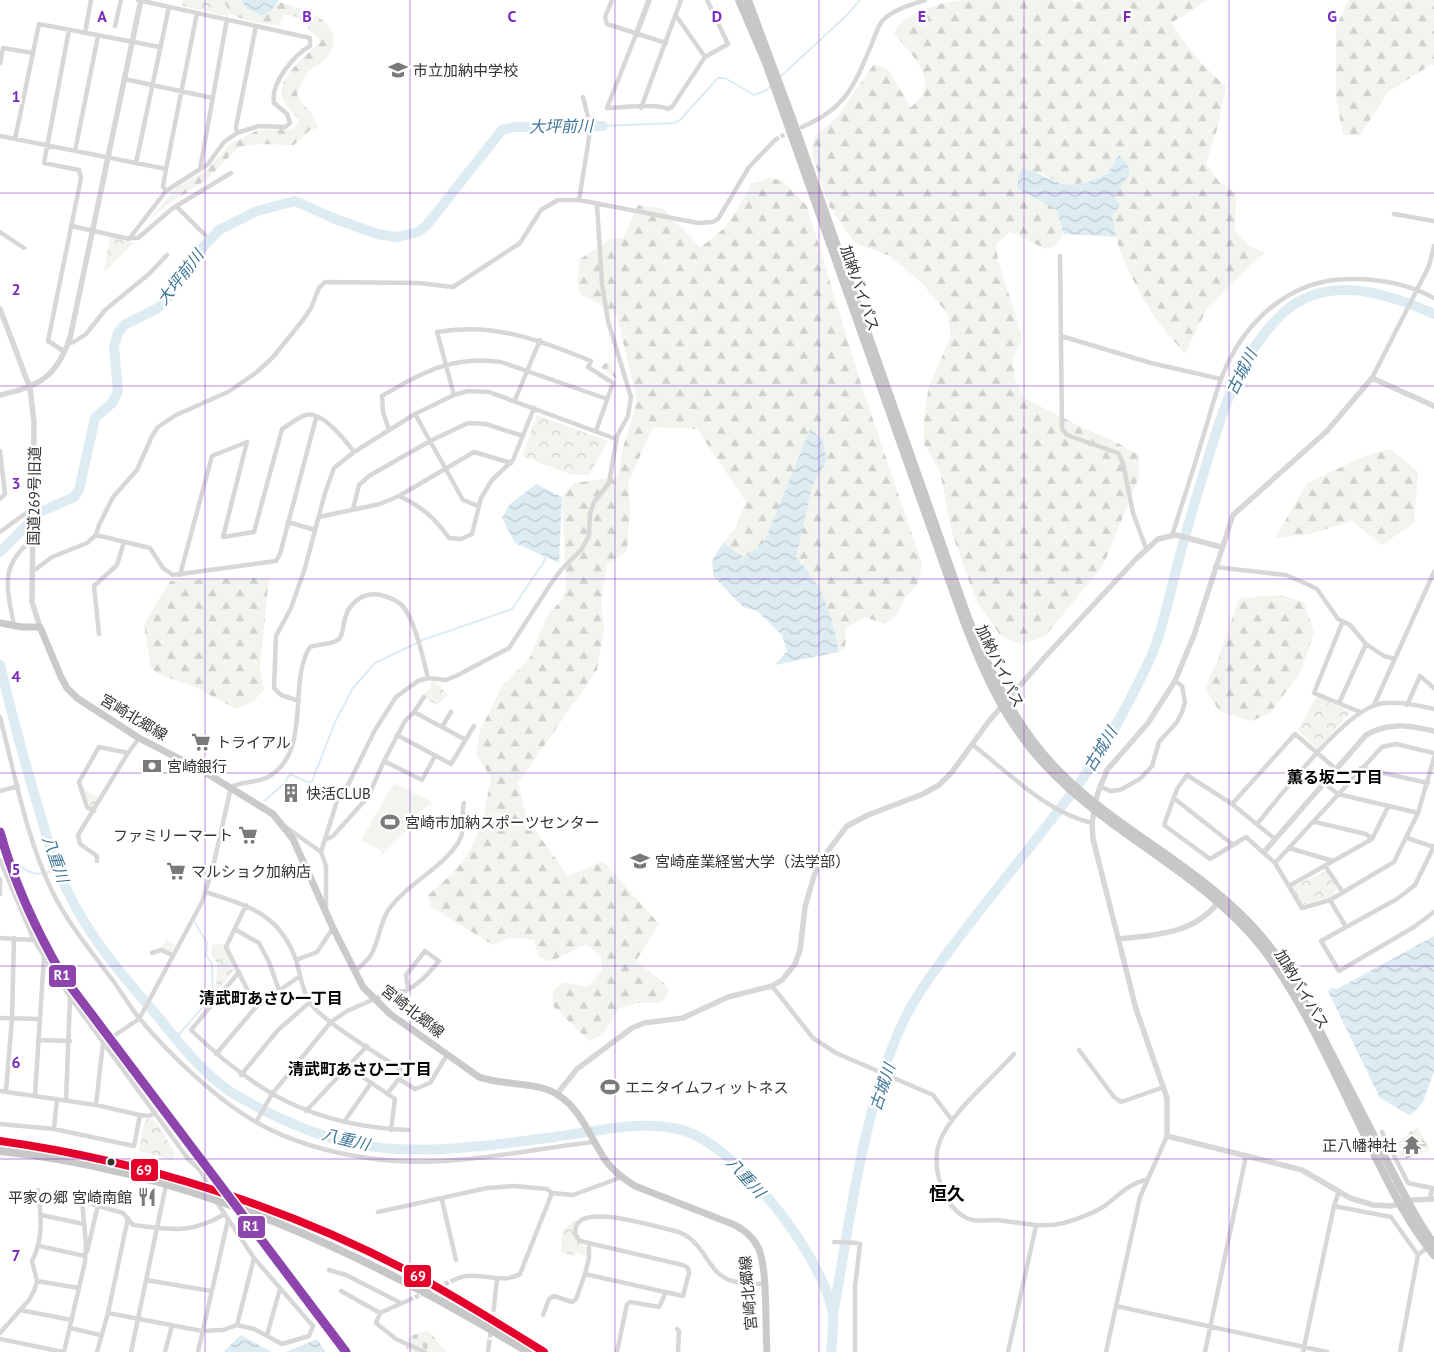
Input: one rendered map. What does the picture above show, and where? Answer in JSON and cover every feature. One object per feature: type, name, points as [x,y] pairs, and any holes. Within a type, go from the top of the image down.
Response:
[{"type":"highway","name":"加納バイパス","points":[[739,0],[766,63],[978,659],[1020,734],[1045,766],[1172,866],[1220,900],[1264,939],[1302,997],[1434,1255]]},
{"type":"highway","name":"加納バイパス","points":[[748,0],[793,121],[968,618],[1000,697]]},
{"type":"highway","name":"加納バイパス","points":[[1220,900],[1259,944],[1290,989],[1399,1205],[1431,1246]]},
{"type":"highway","points":[[0,1140],[98,1158],[206,1187],[278,1214],[354,1245],[408,1271],[544,1352]]},
{"type":"highway","points":[[0,1151],[33,1154],[166,1185],[291,1228],[353,1254],[409,1282],[528,1352]]},
{"type":"main road","points":[[0,623],[40,627]]},
{"type":"main road","name":"宮崎北郷線","points":[[40,627],[67,688],[77,698],[140,738],[231,787],[273,814],[284,826],[293,839],[333,928],[355,971],[374,1000],[479,1077],[494,1083],[538,1088],[557,1094],[576,1113],[607,1162],[622,1178],[635,1186],[736,1225],[750,1234],[758,1248],[764,1284],[767,1352]]},
{"type":"street","points":[[85,33],[91,0]]},
{"type":"street","points":[[116,26],[121,0]]},
{"type":"street","points":[[0,395],[30,388],[48,374],[65,352],[108,158],[140,0],[310,38],[310,46],[296,54],[274,91],[274,103],[287,114],[290,123],[286,127],[259,126],[237,133],[224,142],[212,160],[166,191],[130,238]]},
{"type":"street","points":[[612,0],[605,17],[607,24],[666,43]]},
{"type":"street","points":[[649,0],[607,108],[640,108],[657,105],[668,109],[672,107],[705,57],[728,44],[707,0]]},
{"type":"street","points":[[640,108],[677,17],[681,0]]},
{"type":"street","points":[[802,127],[822,118],[845,99],[857,80],[882,21],[901,8],[925,0]]},
{"type":"street","points":[[136,163],[168,7]]},
{"type":"street","points":[[166,191],[164,187],[166,170],[197,13]]},
{"type":"street","points":[[677,17],[705,57]]},
{"type":"street","points":[[200,169],[227,20]]},
{"type":"street","points":[[15,140],[39,24],[160,47]]},
{"type":"street","points":[[237,133],[236,127],[256,26]]},
{"type":"street","points":[[65,352],[48,341],[81,178],[79,170],[44,163],[69,30]]},
{"type":"street","points":[[75,151],[98,36]]},
{"type":"street","points":[[0,63],[3,48],[33,53]]},
{"type":"street","points":[[124,79],[213,98]]},
{"type":"street","points":[[579,200],[590,125],[583,97]]},
{"type":"street","points":[[0,136],[166,170]]},
{"type":"street","points":[[32,572],[52,557],[87,543],[96,535],[99,525],[114,497],[137,470],[158,427],[176,416],[228,392],[257,372],[274,357],[303,320],[311,308],[319,288],[325,282],[418,283],[453,287],[520,243],[546,206],[558,200],[579,200],[698,224],[713,222],[724,212],[749,167],[775,140]]},
{"type":"street","points":[[72,226],[138,238],[177,207],[231,173]]},
{"type":"street","points":[[321,852],[327,839],[330,819],[337,801],[348,787],[387,709],[403,690],[428,678],[446,680],[456,676],[508,648],[550,585],[561,570],[581,550],[589,536],[590,513],[594,502],[609,482],[616,439],[628,416],[632,397],[608,321],[602,284],[597,205]]},
{"type":"street","points":[[177,207],[205,234]]},
{"type":"street","points":[[1394,214],[1434,221]]},
{"type":"street","points":[[0,232],[24,248]]},
{"type":"street","points":[[1106,1352],[1140,1197],[1167,1136],[1169,1111],[1164,1087],[1136,1009],[1106,894],[1092,824],[1100,786],[1107,770],[1148,723],[1175,681],[1194,635],[1221,547],[1233,515],[1327,431],[1372,378],[1429,266],[1434,246]]},
{"type":"street","points":[[68,343],[74,342],[86,334],[105,310],[149,274],[168,255]]},
{"type":"street","points":[[1060,256],[1062,429],[1067,435],[1118,453],[1122,463],[1132,513],[1146,548]]},
{"type":"street","points":[[1174,535],[1221,379],[1245,335],[1264,313],[1290,293],[1315,283],[1342,278],[1372,279],[1434,298]]},
{"type":"street","name":"国道269号旧道","points":[[0,309],[30,388],[35,439],[32,602],[40,627]]},
{"type":"street","points":[[454,395],[437,332],[460,328],[480,328],[511,332],[540,340],[591,360],[588,367],[613,383],[596,431]]},
{"type":"street","points":[[1061,336],[1151,363],[1221,379]]},
{"type":"street","points":[[515,400],[540,340]]},
{"type":"street","points":[[389,430],[383,412],[382,396],[422,374],[460,361],[485,360],[501,362],[607,399]]},
{"type":"street","points":[[1372,378],[1434,406]]},
{"type":"street","points":[[299,701],[281,695],[274,688],[275,642],[294,600],[334,468],[354,452],[415,414],[454,395],[481,390],[515,400],[616,439]]},
{"type":"street","points":[[399,496],[428,513],[437,521],[449,538],[454,539],[472,534],[478,506],[492,480],[511,463],[534,408]]},
{"type":"street","points":[[415,414],[463,500],[478,506]]},
{"type":"street","points":[[180,575],[212,456],[247,442],[223,537],[254,532],[282,429],[305,415],[316,418],[338,430],[354,452]]},
{"type":"street","points":[[96,535],[150,548],[169,574],[180,575],[276,561],[280,554],[316,418]]},
{"type":"street","points":[[353,509],[359,485],[369,476],[459,426],[477,422],[523,436]]},
{"type":"street","points":[[0,451],[5,494],[0,499]]},
{"type":"street","points":[[319,517],[380,504],[399,496],[474,452],[511,463]]},
{"type":"street","points":[[0,532],[34,510]]},
{"type":"street","points":[[288,522],[315,530]]},
{"type":"street","points":[[557,1094],[577,1068],[632,1028],[644,1023],[683,1018],[728,997],[772,986],[782,980],[795,964],[800,950],[808,892],[821,860],[847,826],[868,814],[923,794],[939,785],[973,744],[989,721],[1032,672],[1146,548],[1158,539],[1174,535],[1221,547]]},
{"type":"street","points":[[12,625],[4,572],[8,560],[21,546],[33,539]]},
{"type":"street","points":[[100,634],[94,586],[116,565],[124,542]]},
{"type":"street","points":[[1215,567],[1286,574],[1317,589],[1327,606],[1342,623],[1350,625],[1366,644],[1384,656],[1395,659]]},
{"type":"street","points":[[1374,705],[1434,572]]},
{"type":"street","points":[[96,1105],[103,1043],[141,1016],[206,892],[231,787],[242,782],[268,777],[279,768],[288,754],[295,733],[302,668],[310,647],[339,639],[342,635],[343,620],[350,606],[362,597],[372,594],[388,597],[402,605],[416,635],[428,678]]},
{"type":"street","points":[[1342,623],[1314,693],[1360,712]]},
{"type":"street","points":[[1339,703],[1366,644]]},
{"type":"street","points":[[1408,704],[1420,676],[1434,688]]},
{"type":"street","points":[[1100,786],[1110,791],[1120,790],[1140,779],[1152,766],[1159,742],[1177,722],[1182,712],[1184,702],[1182,686],[1175,681]]},
{"type":"street","points":[[327,839],[333,836],[368,796],[397,735],[405,721],[424,698]]},
{"type":"street","points":[[1257,824],[1317,754],[1360,712],[1374,705],[1408,704],[1434,709]]},
{"type":"street","points":[[414,712],[466,740]]},
{"type":"street","points":[[442,727],[451,712]]},
{"type":"street","points":[[0,719],[34,848],[52,893],[82,940],[141,1016],[198,1077],[257,1120],[279,1134],[323,1147],[367,1158],[400,1161],[490,1157],[594,1142]]},
{"type":"street","points":[[1264,852],[1366,735],[1389,725],[1403,725],[1434,731]]},
{"type":"street","points":[[397,735],[451,764],[474,726]]},
{"type":"street","points":[[1232,804],[1295,734],[1336,769]]},
{"type":"street","points":[[97,861],[97,856],[80,844],[78,835],[128,753],[140,738]]},
{"type":"street","points":[[973,744],[1046,802],[1067,815],[1092,824]]},
{"type":"street","points":[[1275,863],[1315,822],[1361,768],[1382,747],[1396,744],[1434,753]]},
{"type":"street","points":[[94,811],[87,807],[79,782],[99,746],[128,753]]},
{"type":"street","points":[[384,761],[422,780],[434,756]]},
{"type":"street","points":[[1275,839],[1232,804],[1187,775],[1177,789],[1175,799],[1164,825],[1210,859],[1246,837],[1275,863],[1302,908],[1330,900],[1342,891],[1394,862],[1418,813],[1434,758]]},
{"type":"street","points":[[1361,768],[1428,783]]},
{"type":"street","points":[[1324,782],[1338,794],[1418,813]]},
{"type":"street","points":[[0,791],[18,786]]},
{"type":"street","points":[[1175,799],[1232,844]]},
{"type":"street","points":[[355,971],[370,957],[388,911],[397,899],[443,859],[458,842],[464,829],[461,814],[464,803]]},
{"type":"street","points":[[1289,886],[1372,839],[1388,807]]},
{"type":"street","points":[[1315,822],[1366,834],[1372,839]]},
{"type":"street","points":[[284,826],[321,852],[326,866],[326,911]]},
{"type":"street","points":[[1407,838],[1434,847],[1415,885],[1396,899],[1321,941],[1339,971],[1414,927],[1434,912]]},
{"type":"street","points":[[1289,848],[1333,861]]},
{"type":"street","points":[[0,860],[34,940],[70,997],[189,1160],[200,1170],[224,1215],[254,1258],[313,1326],[309,1336],[282,1344],[254,1329],[237,1325],[223,1330],[202,1330],[108,1313]]},
{"type":"street","points":[[1325,866],[1342,891]]},
{"type":"street","points":[[0,879],[0,894]]},
{"type":"street","points":[[206,892],[246,905],[262,913],[273,922],[286,938],[296,960],[310,1002],[331,1022],[400,1069],[399,1079],[387,1094]]},
{"type":"street","points":[[1119,939],[1181,930],[1207,915],[1220,900]]},
{"type":"street","points":[[1330,900],[1346,928]]},
{"type":"street","points":[[246,905],[236,930],[226,947],[256,1007]]},
{"type":"street","points":[[296,960],[317,952],[333,928]]},
{"type":"street","points":[[236,930],[259,943],[269,962],[279,990]]},
{"type":"street","points":[[0,938],[34,940]]},
{"type":"street","points":[[6,1091],[12,1018],[14,938]]},
{"type":"street","points":[[152,953],[161,950],[172,955]]},
{"type":"street","points":[[257,1120],[271,1096],[331,1022],[347,1011],[386,994],[408,989],[419,984],[439,961],[425,951],[406,975],[408,989]]},
{"type":"street","points":[[35,1095],[44,956]]},
{"type":"street","points":[[239,972],[191,1030],[216,1054],[241,1075],[271,1096],[306,1111],[344,1122],[391,1130],[408,1130]]},
{"type":"street","points":[[216,1054],[256,1007],[300,976]]},
{"type":"street","points":[[772,986],[813,1038],[836,1054],[933,1095],[952,1120]]},
{"type":"street","points":[[66,1100],[70,1041],[70,997]]},
{"type":"street","points":[[241,1075],[278,1030],[310,1002]]},
{"type":"street","points":[[0,1018],[39,1019]]},
{"type":"street","points":[[38,1040],[70,1041]]},
{"type":"street","points":[[306,1111],[368,1046]]},
{"type":"street","points":[[1079,1050],[1114,1097],[1121,1102],[1164,1087]]},
{"type":"street","points":[[1014,1054],[952,1120],[940,1140],[936,1160],[943,1190],[964,1217],[1036,1226],[1062,1223],[1082,1218],[1100,1208],[1137,1181],[1147,1180]]},
{"type":"street","points":[[399,1079],[415,1089],[430,1083],[447,1055]]},
{"type":"street","points":[[348,1067],[395,1099],[391,1130]]},
{"type":"street","points":[[344,1122],[371,1083]]},
{"type":"street","points":[[0,1091],[96,1105],[140,1115],[149,1116],[155,1113]]},
{"type":"street","points":[[54,1129],[58,1099]]},
{"type":"street","points":[[0,1124],[54,1129],[134,1146],[140,1115]]},
{"type":"street","points":[[1167,1136],[1302,1170],[1339,1191],[1373,1205],[1399,1205],[1432,1199],[1432,1188],[1408,1182],[1382,1132]]},
{"type":"street","points":[[1204,1352],[1246,1156]]},
{"type":"street","points":[[378,1212],[442,1200],[487,1188],[514,1186],[547,1189],[552,1193],[573,1195],[622,1178]]},
{"type":"street","points":[[131,1352],[166,1185]]},
{"type":"street","points":[[0,1333],[29,1300],[37,1281],[32,1261],[39,1246],[41,1215],[38,1190]]},
{"type":"street","points":[[1303,1349],[1334,1206],[1339,1191]]},
{"type":"street","points":[[454,1280],[463,1275],[497,1278],[514,1277],[520,1274],[552,1193]]},
{"type":"street","points":[[442,1200],[456,1260]]},
{"type":"street","points":[[85,1263],[82,1201],[123,1213],[133,1225],[158,1228],[187,1230],[224,1215]]},
{"type":"street","points":[[0,1339],[63,1352],[98,1205]]},
{"type":"street","points":[[1334,1206],[1391,1217],[1418,1255]]},
{"type":"street","points":[[41,1215],[84,1224]]},
{"type":"street","points":[[585,1274],[683,1296],[689,1273],[688,1268],[683,1265],[589,1244],[576,1238],[575,1232],[578,1222],[589,1216],[599,1215],[685,1233],[698,1244],[723,1277],[741,1283],[764,1284]]},
{"type":"street","points":[[97,1352],[100,1334],[108,1313],[128,1218]]},
{"type":"street","points":[[198,1352],[228,1220]]},
{"type":"street","points":[[1008,1352],[1036,1226]]},
{"type":"street","points":[[834,1242],[858,1244],[855,1287],[855,1352]]},
{"type":"street","points":[[543,1315],[549,1299],[554,1296],[572,1302],[576,1299],[590,1258],[589,1244]]},
{"type":"street","points":[[39,1246],[85,1256]]},
{"type":"street","points":[[1400,1352],[1418,1255],[1431,1246]]},
{"type":"street","points":[[237,1325],[254,1258]]},
{"type":"street","points":[[329,1270],[346,1275],[401,1303]]},
{"type":"street","points":[[494,1307],[497,1278]]},
{"type":"street","points":[[146,1280],[211,1291]]},
{"type":"street","points":[[37,1281],[79,1288]]},
{"type":"street","points":[[267,1335],[280,1289]]},
{"type":"street","points":[[341,1291],[380,1313]]},
{"type":"street","points":[[617,1352],[627,1304],[630,1302],[659,1307],[666,1292]]},
{"type":"street","points":[[409,1300],[380,1313],[376,1323],[396,1340],[424,1352]]},
{"type":"street","points":[[1116,1306],[1303,1349],[1327,1352]]},
{"type":"street","points":[[20,1310],[72,1320]]},
{"type":"street","points":[[0,1322],[6,1325]]},
{"type":"street","points":[[165,1352],[172,1325]]},
{"type":"street","points":[[70,1328],[100,1334]]},
{"type":"street","points":[[677,1329],[679,1331],[678,1352]]},
{"type":"street","points":[[488,1352],[489,1344]]},
{"type":"green space","points":[[183,0],[221,0],[228,8],[228,16],[182,6]]},
{"type":"green space","points":[[213,0],[241,0],[248,10],[271,11],[278,2],[309,12],[327,24],[332,32],[334,42],[330,53],[307,73],[297,94],[312,114],[318,128],[310,130],[294,145],[260,144],[239,147],[206,180],[168,204],[150,219],[176,188],[208,169],[230,144],[258,130],[292,129],[297,126],[299,120],[283,101],[281,90],[289,74],[321,42],[297,17],[284,14],[279,26],[252,21],[235,16],[220,7]]},
{"type":"green space","points":[[960,0],[1070,0],[1074,2],[1084,0],[1208,0],[1171,23],[1199,61],[1226,87],[1217,129],[1206,164],[1219,182],[1236,193],[1235,231],[1249,246],[1265,252],[1207,308],[1185,354],[1147,305],[1124,261],[1113,225],[1112,208],[1116,193],[1125,181],[1118,156],[1107,174],[1074,186],[1059,183],[1039,172],[1018,189],[1056,209],[1064,234],[1055,246],[1046,249],[1010,232],[996,244],[998,261],[1022,340],[1013,357],[1015,379],[1024,398],[1139,455],[1139,477],[1103,566],[1046,635],[1022,645],[1000,635],[976,600],[952,533],[940,472],[924,444],[924,415],[929,386],[951,336],[947,313],[923,284],[890,256],[855,243],[829,206],[812,154],[814,137],[838,116],[874,64],[888,70],[911,107],[920,98],[925,89],[925,79],[922,70],[894,33],[905,20],[922,10]]},
{"type":"green space","points":[[1349,0],[1434,0],[1434,66],[1432,64],[1387,93],[1360,135],[1343,135],[1336,98],[1336,26]]},
{"type":"green space","points":[[768,178],[782,180],[807,206],[860,381],[922,564],[918,584],[904,599],[896,616],[884,624],[866,617],[846,627],[845,649],[839,652],[830,613],[820,590],[806,568],[796,558],[812,487],[827,460],[810,430],[764,543],[744,557],[723,543],[736,527],[746,502],[697,429],[653,427],[628,483],[630,508],[627,551],[607,565],[601,601],[604,629],[597,670],[518,783],[527,819],[568,876],[603,861],[659,924],[636,961],[664,983],[669,990],[662,1003],[637,1003],[619,1008],[603,1034],[589,1041],[553,1006],[553,991],[564,982],[587,987],[602,971],[601,955],[586,944],[552,961],[538,957],[534,940],[509,938],[493,945],[431,907],[428,895],[457,869],[473,844],[479,830],[491,777],[476,755],[480,731],[502,686],[529,659],[549,613],[562,600],[566,588],[562,497],[574,483],[618,477],[622,451],[637,401],[617,316],[593,300],[581,295],[577,282],[580,259],[611,239],[623,238],[638,205],[662,208],[700,247],[717,234],[730,220],[751,184]]},
{"type":"green space","points":[[110,237],[134,243],[104,272]]},
{"type":"green space","points":[[609,361],[617,379],[600,367]]},
{"type":"green space","points":[[537,415],[608,441],[589,475],[572,475],[522,456]]},
{"type":"green space","points":[[1390,449],[1418,472],[1414,523],[1382,545],[1352,521],[1310,534],[1275,538],[1307,483],[1365,456]]},
{"type":"green space","points":[[269,577],[260,669],[264,689],[254,701],[236,709],[195,687],[160,675],[151,668],[144,625],[170,581]]},
{"type":"green space","points":[[1280,595],[1304,602],[1314,633],[1300,673],[1270,713],[1252,721],[1220,712],[1205,688],[1218,660],[1239,598]]},
{"type":"green space","points":[[431,681],[437,683],[448,695],[437,705],[422,696],[431,688]]},
{"type":"green space","points":[[1317,696],[1351,712],[1317,749],[1298,730]]},
{"type":"green space","name":"宮崎市加納スポーツセンター","points":[[394,783],[432,802],[403,827],[406,831],[380,857],[382,851],[361,840]]},
{"type":"green space","points":[[83,789],[99,798],[94,806],[91,807]]},
{"type":"green space","points":[[1326,871],[1337,889],[1332,896],[1302,905],[1292,887]]},
{"type":"green space","points":[[167,939],[175,945],[170,953],[162,948]]},
{"type":"green space","points":[[225,944],[234,970],[216,992],[217,963],[211,954],[212,945]]},
{"type":"green space","points":[[152,1119],[157,1123],[175,1153],[173,1160],[139,1151],[145,1120]]},
{"type":"green space","points":[[1416,1127],[1428,1144],[1429,1151],[1400,1161],[1398,1157],[1399,1142]]},
{"type":"green space","points":[[576,1219],[574,1234],[587,1249],[586,1256],[576,1253],[576,1256],[561,1252],[562,1232]]},
{"type":"green space","points":[[428,1330],[446,1352],[428,1352],[422,1347],[418,1352],[411,1352],[406,1349],[408,1337]]},
{"type":"water","points":[[241,0],[279,0],[271,11],[262,15],[248,10]]},
{"type":"water","points":[[1119,155],[1127,164],[1130,173],[1114,198],[1120,205],[1112,216],[1116,237],[1064,234],[1056,209],[1018,189],[1018,176],[1023,168],[1060,183],[1076,185],[1107,174]]},
{"type":"water","points":[[810,429],[822,439],[827,460],[812,487],[796,558],[814,579],[820,590],[830,613],[839,652],[775,665],[787,651],[782,635],[757,611],[743,607],[714,577],[712,560],[723,543],[744,557],[764,543]]},
{"type":"water","points":[[536,484],[562,497],[559,563],[515,543],[502,518],[510,504]]},
{"type":"water","points":[[1434,936],[1434,1071],[1423,1102],[1409,1115],[1380,1098],[1328,991],[1331,988],[1337,989]]},
{"type":"water","points":[[241,1335],[272,1352],[223,1352]]},
{"type":"water","points":[[317,1339],[326,1352],[286,1352]]},
{"type":"waterway","points":[[779,78],[847,15],[860,0]]},
{"type":"waterway","points":[[603,126],[674,123],[680,120],[718,78],[725,78],[754,95],[765,91],[772,85]]},
{"type":"waterway","name":"大坪前川","points":[[0,552],[40,512],[74,497],[79,490],[95,418],[113,402],[118,391],[114,347],[118,333],[124,325],[158,308],[168,297],[189,262],[219,230],[257,211],[295,201],[333,218],[377,234],[397,237],[418,232],[426,226],[502,130],[515,127],[603,126]]},
{"type":"waterway","name":"古城川","points":[[833,1315],[852,1203],[868,1128],[889,1056],[903,1022],[918,995],[948,952],[1089,770],[1126,707],[1151,657],[1159,636],[1210,450],[1233,387],[1254,348],[1283,313],[1300,301],[1319,293],[1338,290],[1377,294],[1397,299],[1434,314]]},
{"type":"waterway","points":[[264,801],[285,783],[290,774],[310,783],[312,781],[336,720],[353,688],[375,663],[423,640],[512,609],[545,560],[544,555]]},
{"type":"waterway","name":"八重川","points":[[0,665],[47,837],[68,892],[87,926],[122,973],[186,1051],[216,1081],[239,1097],[289,1122],[315,1133],[367,1146],[421,1150],[475,1147],[632,1126],[678,1129],[701,1138],[725,1155],[750,1178],[774,1205],[795,1234],[826,1291],[833,1315],[831,1352]]},
{"type":"waterway","points":[[4,863],[14,861],[25,870],[39,874],[58,870]]},
{"type":"waterway","points":[[176,1038],[213,995],[212,964],[206,955],[207,943],[195,923]]},
{"type":"tunnel","points":[[775,140],[791,131]]},
{"type":"tunnel","points":[[409,1300],[454,1280]]},
{"type":"tunnel","points":[[489,1344],[494,1307]]},
{"type":"transit line","name":"R1","points":[[0,832],[26,906],[62,975],[346,1352]]},
{"type":"transit line","name":"69","points":[[0,1141],[106,1160],[210,1189],[261,1206],[360,1247],[408,1271],[460,1300],[544,1352]]},
{"type":"place","name":"市立加納中学校","points":[[398,70]]},
{"type":"place","name":"トライアル","points":[[201,742]]},
{"type":"place","name":"宮崎銀行","points":[[152,766]]},
{"type":"place","name":"快活CLUB","points":[[291,793]]},
{"type":"place","name":"宮崎市加納スポーツセンター","points":[[390,822]]},
{"type":"place","name":"ファミリーマート","points":[[248,835]]},
{"type":"place","name":"宮崎産業経営大学（法学部）","points":[[640,861]]},
{"type":"place","name":"マルショク加納店","points":[[176,871]]},
{"type":"place","name":"エニタイムフィットネス","points":[[610,1087]]},
{"type":"place","name":"正八幡神社","points":[[1412,1145]]},
{"type":"place","name":"平家の郷 宮崎南館","points":[[147,1197]]},
{"type":"district","name":"薫る坂二丁目","points":[[1335,777]]},
{"type":"district","name":"清武町あさひ一丁目","points":[[271,998]]},
{"type":"district","name":"清武町あさひ二丁目","points":[[360,1069]]},
{"type":"district","name":"恒久","points":[[947,1193]]}]
